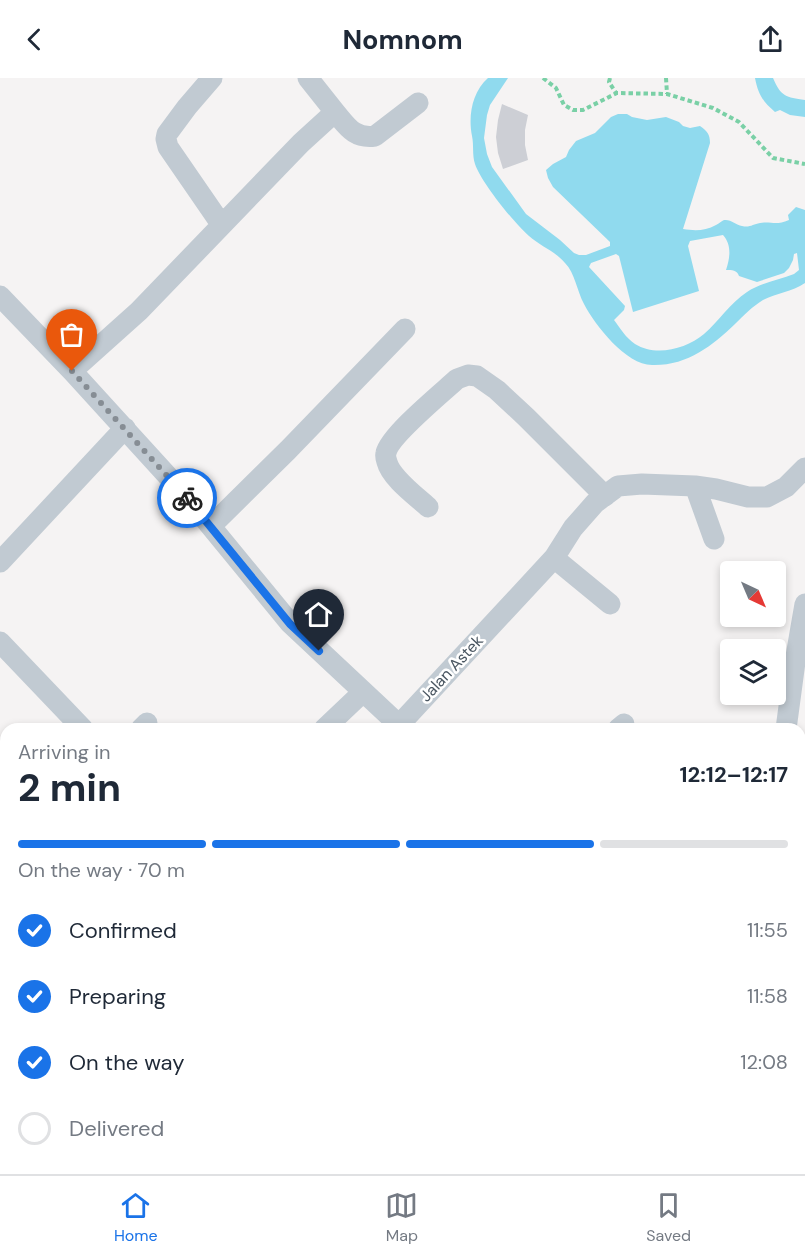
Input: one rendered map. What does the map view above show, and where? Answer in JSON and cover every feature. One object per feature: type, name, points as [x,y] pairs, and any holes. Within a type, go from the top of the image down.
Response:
[{"type":"street","points":[[212,78],[187,107],[167,134],[166,139],[168,147],[221,224]]},
{"type":"street","points":[[308,78],[352,132],[362,136],[375,136],[418,103]]},
{"type":"street","points":[[72,371],[138,311],[301,143],[335,112]]},
{"type":"street","name":"Jalan Astek","points":[[0,296],[125,428],[211,526],[290,624],[397,723]]},
{"type":"street","points":[[211,526],[405,329]]},
{"type":"street","points":[[428,507],[398,480],[388,464],[386,453],[394,439],[405,427],[457,379],[468,375],[477,376],[497,390],[605,496]]},
{"type":"street","points":[[0,562],[125,428]]},
{"type":"street","name":"Jalan Astek","points":[[405,723],[554,558],[573,528],[595,502],[618,486],[642,484],[694,486],[748,497],[767,496],[786,487],[805,468]]},
{"type":"street","points":[[694,486],[714,539]]},
{"type":"street","points":[[554,558],[610,604]]},
{"type":"street","points":[[787,723],[805,604]]},
{"type":"street","points":[[0,642],[77,723]]},
{"type":"street","points":[[330,723],[363,692]]},
{"type":"path","points":[[543,78],[556,88],[564,105],[573,110],[583,111],[617,93],[667,94],[713,108],[739,122],[772,158],[805,164]]},
{"type":"path","points":[[610,78],[609,82],[617,93]]},
{"type":"path","points":[[666,78],[667,94]]},
{"type":"water","points":[[488,78],[508,78],[490,105],[487,115],[484,138],[492,167],[526,214],[574,253],[586,255],[610,246],[610,242],[553,187],[546,170],[566,157],[576,141],[595,133],[611,117],[627,114],[647,120],[666,117],[690,128],[700,126],[708,133],[710,140],[683,229],[704,229],[724,220],[745,226],[758,223],[780,223],[789,220],[788,215],[796,207],[805,210],[805,283],[763,300],[708,347],[688,358],[652,365],[632,358],[603,333],[584,304],[568,267],[557,255],[533,240],[523,230],[478,172],[474,157],[471,120],[475,97]],"holes":[[[723,235],[729,252],[726,270],[736,271],[739,276],[757,282],[784,273],[789,268],[794,254],[797,253],[799,270],[747,292],[735,301],[704,334],[689,344],[671,349],[661,351],[643,348],[629,339],[614,320],[625,306],[589,267],[591,263],[616,254],[619,256],[633,312],[699,291],[688,246],[690,241]]]},
{"type":"water","points":[[755,78],[773,78],[782,93],[805,100],[805,117],[790,115],[780,110],[775,112],[762,97]]},
{"type":"building","points":[[502,104],[528,115],[525,145],[528,160],[503,169],[496,137]]},
{"type":"way so far","points":[[72,371],[187,498]]},
{"type":"route","points":[[187,498],[290,624],[319,651]]}]
